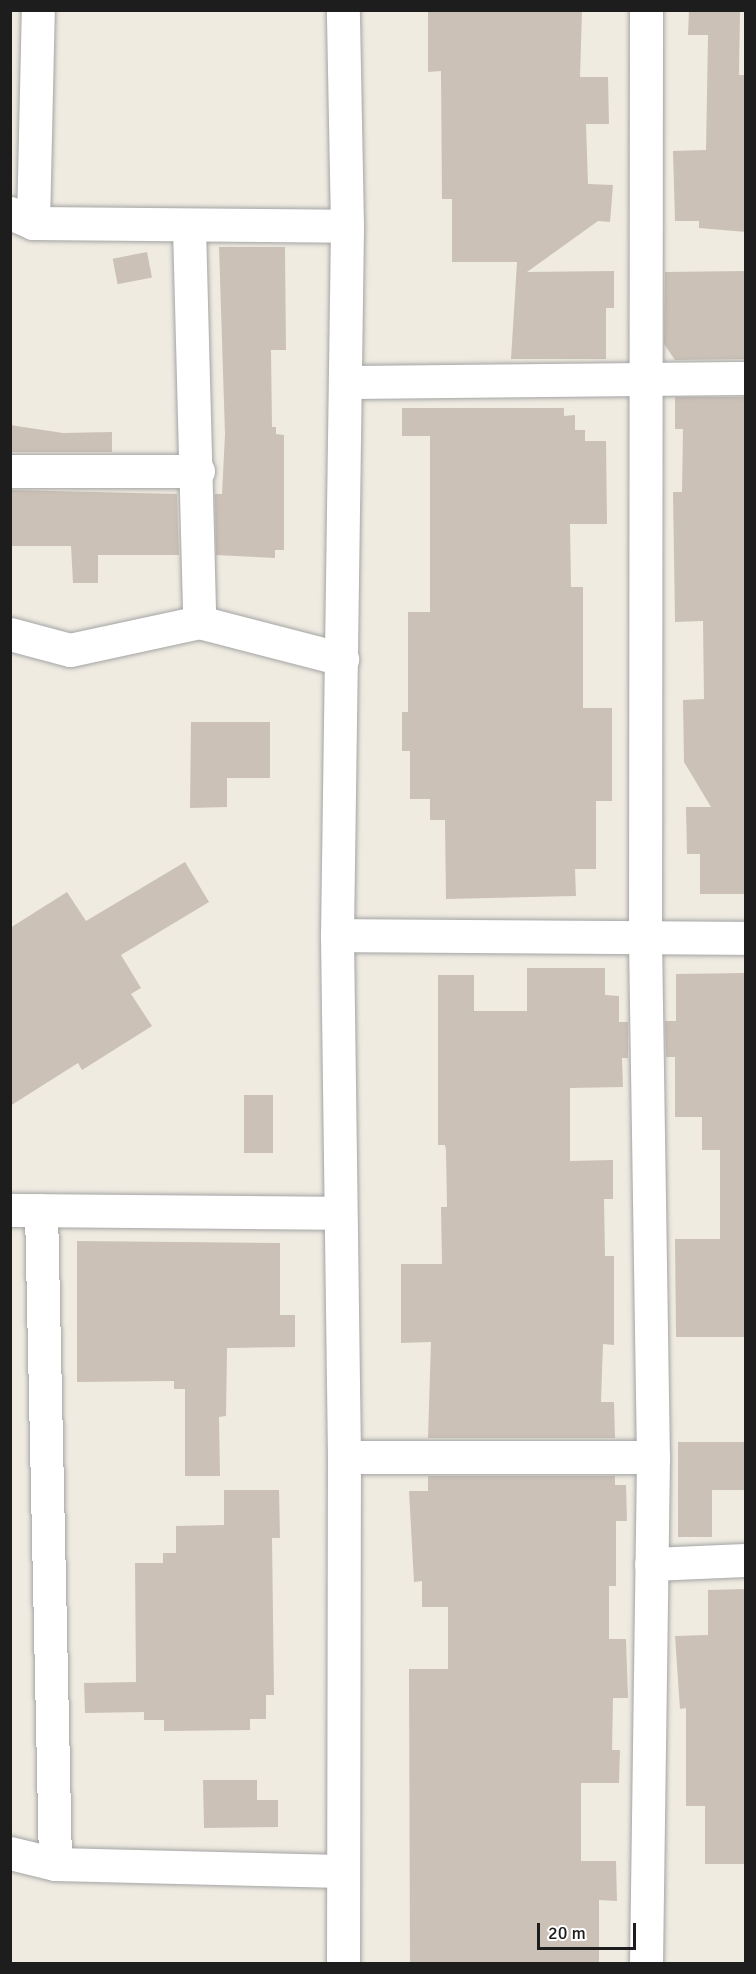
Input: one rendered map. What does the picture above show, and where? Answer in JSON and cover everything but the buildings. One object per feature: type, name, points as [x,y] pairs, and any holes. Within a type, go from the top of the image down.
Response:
[{"type":"street","points":[[38,10],[22,218],[189,227],[347,226]]},
{"type":"street","points":[[342,1964],[344,1457],[337,935],[347,226],[343,10]]},
{"type":"street","points":[[646,10],[645,939],[653,1457],[646,1964]]},
{"type":"street","points":[[189,227],[198,471],[199,622]]},
{"type":"street","points":[[345,382],[746,378]]},
{"type":"street","points":[[10,471],[198,471]]},
{"type":"street","points":[[10,634],[70,650],[199,622],[342,659]]},
{"type":"street","points":[[337,935],[746,938]]},
{"type":"street","points":[[55,1864],[26,1210],[340,1213]]},
{"type":"street","points":[[344,1457],[653,1457]]},
{"type":"street","points":[[651,1564],[746,1560]]},
{"type":"street","points":[[10,1853],[55,1864],[341,1871]]}]
